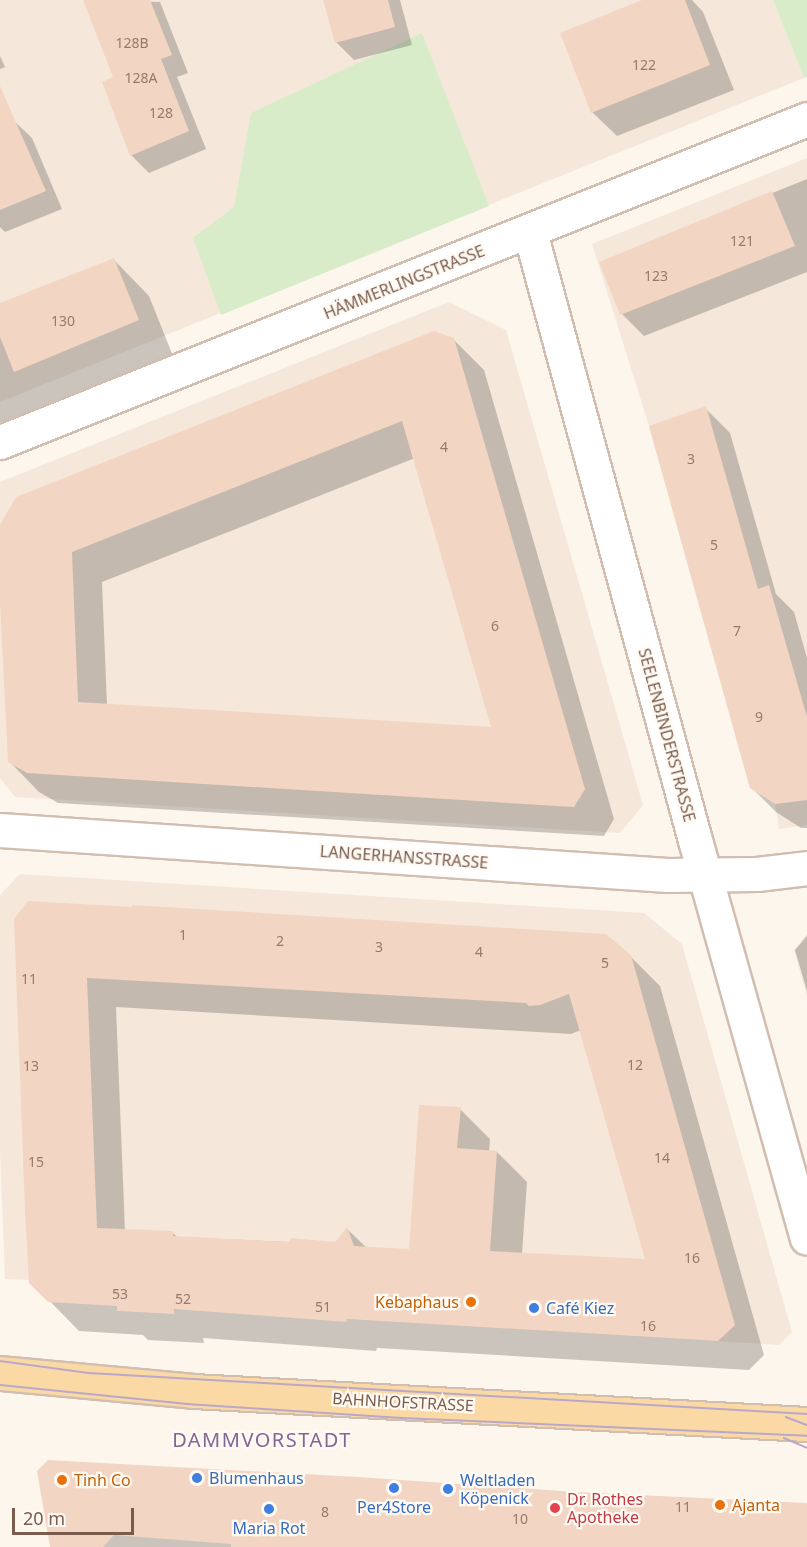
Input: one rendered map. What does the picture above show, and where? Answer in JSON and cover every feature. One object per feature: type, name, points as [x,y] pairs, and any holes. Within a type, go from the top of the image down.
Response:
[{"type":"main road","name":"BAHNHOFSTRASSE","points":[[0,1373],[193,1391],[807,1424]]},
{"type":"street","name":"HÄMMERLINGSTRASSE","points":[[0,442],[530,232],[807,119]]},
{"type":"street","name":"SEELENBINDERSTRASSE","points":[[530,232],[705,876],[807,1238]]},
{"type":"street","name":"LANGERHANSSTRASSE","points":[[0,830],[668,875],[757,874],[807,868]]},
{"type":"shaded area","points":[[0,0],[773,0],[804,78],[0,402]]},
{"type":"shaded area","points":[[807,158],[807,825],[779,829],[775,804],[750,788],[649,426],[592,244]]},
{"type":"shaded area","points":[[449,302],[506,330],[643,805],[620,833],[15,797],[0,778],[0,482]]},
{"type":"shaded area","points":[[20,874],[644,913],[682,944],[792,1332],[779,1345],[347,1319],[346,1322],[175,1309],[174,1314],[117,1311],[117,1306],[29,1280],[5,1279],[0,1151],[0,895]]},
{"type":"shaded area","points":[[807,934],[807,997],[794,950]]},
{"type":"green space","points":[[773,0],[807,0],[807,77],[804,78]]},
{"type":"green space","points":[[422,33],[489,206],[221,315],[193,238],[234,207],[251,113]]},
{"type":"building","points":[[83,0],[150,0],[172,55],[161,59],[189,131],[130,156],[102,82],[113,77]]},
{"type":"building","points":[[323,0],[388,0],[395,27],[335,43]]},
{"type":"building","points":[[642,0],[685,0],[710,65],[591,113],[560,33]]},
{"type":"building","points":[[0,86],[46,191],[0,210]]},
{"type":"building","points":[[772,191],[795,246],[620,315],[599,262]]},
{"type":"building","points":[[114,258],[139,320],[14,372],[0,337],[0,303]]},
{"type":"building","points":[[434,331],[454,338],[585,789],[574,807],[27,773],[8,762],[0,603],[0,525],[16,497]],"holes":[[[402,421],[491,727],[78,702],[72,552]]]},
{"type":"building","points":[[706,406],[758,589],[769,585],[807,717],[807,800],[775,804],[750,788],[649,426]]},
{"type":"building","points":[[28,901],[132,907],[132,905],[606,934],[631,955],[735,1325],[718,1341],[347,1319],[346,1322],[174,1309],[174,1314],[117,1311],[117,1306],[48,1302],[29,1283],[14,919]],"holes":[[[87,978],[526,1003],[529,1006],[540,1005],[569,994],[645,1259],[490,1251],[497,1151],[457,1148],[461,1107],[419,1105],[409,1249],[354,1246],[347,1227],[335,1242],[291,1238],[289,1242],[173,1236],[173,1231],[97,1228]]]},
{"type":"building","points":[[48,1460],[576,1492],[807,1503],[807,1547],[231,1547],[231,1544],[114,1535],[103,1547],[50,1547],[37,1471]]},
{"type":"tram line","points":[[0,1361],[89,1373],[807,1414]]},
{"type":"tram line","points":[[0,1385],[187,1404],[402,1418],[807,1436]]},
{"type":"tram line","points":[[786,1417],[807,1425]]},
{"type":"tram line","points":[[784,1438],[807,1448]]},
{"type":"place","name":"Kebaphaus","points":[[471,1302]]},
{"type":"place","name":"Café Kiez","points":[[534,1308]]},
{"type":"place","name":"Blumenhaus","points":[[197,1478]]},
{"type":"place","name":"Tinh Co","points":[[62,1480]]},
{"type":"place","name":"Per4Store","points":[[394,1488]]},
{"type":"place","name":"Weltladen Köpenick","points":[[448,1489]]},
{"type":"place","name":"Ajanta","points":[[720,1505]]},
{"type":"place","name":"Dr. Rothes Apotheke","points":[[555,1508]]},
{"type":"place","name":"Maria Rot","points":[[269,1509]]},
{"type":"district","name":"DAMMVORSTADT","points":[[262,1439]]}]
